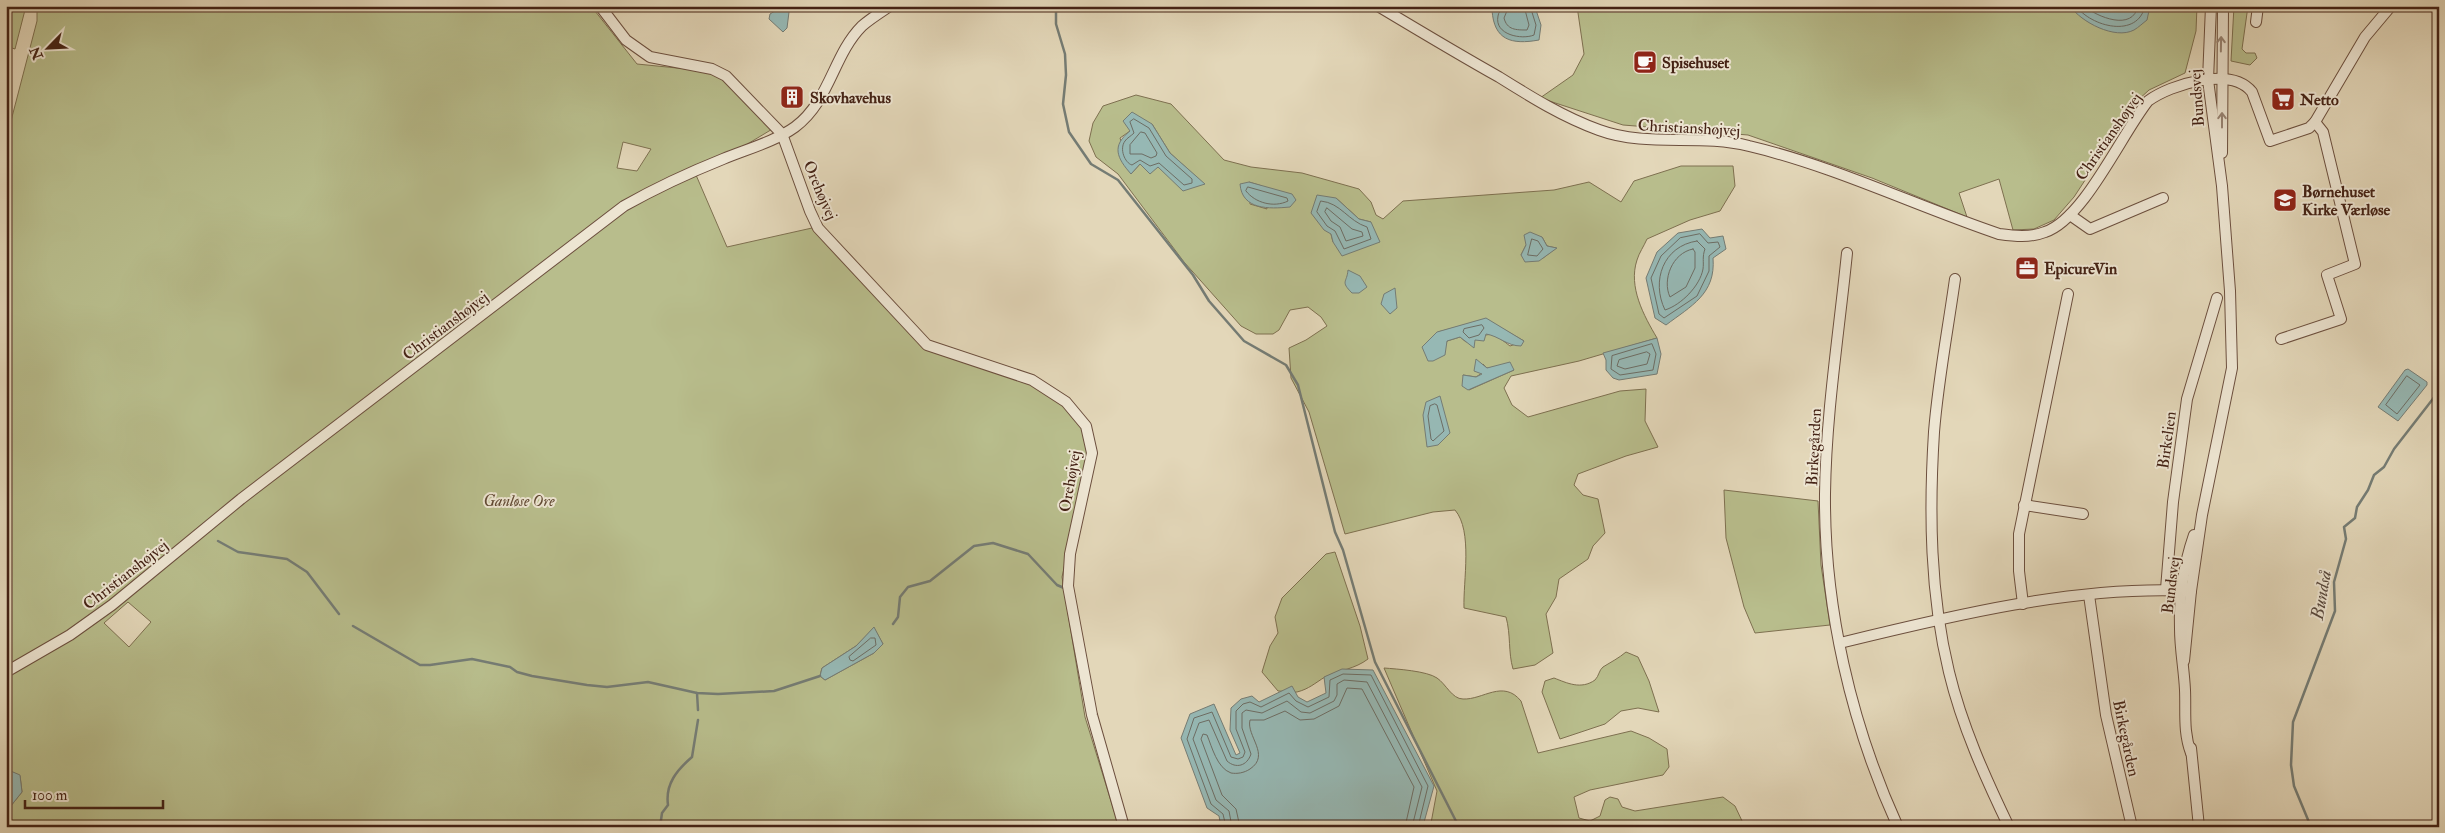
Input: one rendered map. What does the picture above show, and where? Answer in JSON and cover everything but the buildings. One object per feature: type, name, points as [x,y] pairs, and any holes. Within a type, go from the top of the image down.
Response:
[{"type":"street","points":[[600,6],[626,40],[650,57],[712,69],[726,76],[782,134]]},
{"type":"street","name":"Christianshøjvej","points":[[6,672],[70,635],[112,605],[241,499],[624,206],[664,183],[782,134],[796,126],[812,111],[824,93],[846,49],[862,26],[890,6]]},
{"type":"street","name":"Christianshøjvej","points":[[1378,6],[1541,103],[1576,121],[1622,138],[1720,141],[1749,146],[1832,173],[1999,234],[2032,236],[2046,232],[2070,215],[2148,101],[2158,93],[2177,85],[2208,80],[2241,84],[2252,92],[2270,141],[2309,128],[2315,122]]},
{"type":"street","name":"Bundsvej","points":[[2199,827],[2191,753],[2184,724],[2186,709],[2184,661],[2187,649],[2187,558],[2202,516],[2232,368],[2230,291],[2222,186],[2208,80],[2211,6]]},
{"type":"street","name":"Bundsvej","points":[[2222,186],[2223,6]]},
{"type":"street","points":[[2256,22],[2258,6]]},
{"type":"street","points":[[2282,339],[2341,319],[2327,275],[2355,264],[2323,132],[2315,122],[2365,37],[2391,6]]},
{"type":"street","points":[[2436,6],[2439,9]]},
{"type":"street","name":"Orehøjvej","points":[[782,134],[810,212],[818,228],[916,335],[936,349],[1032,380],[1066,402],[1086,426],[1092,453],[1070,554],[1068,586],[1092,715],[1124,827]]},
{"type":"street","points":[[2070,215],[2090,229],[2163,198]]},
{"type":"street","name":"Birkegården","points":[[1847,253],[1832,386],[1825,491],[1828,562],[1840,643],[1850,693],[1866,745],[1898,827]]},
{"type":"street","points":[[1955,279],[1934,430],[1931,497],[1933,562],[1949,673],[1969,736],[2009,827]]},
{"type":"street","points":[[2023,604],[2019,571],[2020,534],[2024,505],[2068,294]]},
{"type":"street","name":"Birkelien","points":[[2166,589],[2173,502],[2187,399],[2217,298]]},
{"type":"street","points":[[2024,505],[2082,514]]},
{"type":"street","points":[[1840,643],[1940,620],[2023,604],[2090,595],[2166,589],[2186,591]]},
{"type":"street","name":"Birkegården","points":[[2090,595],[2106,715],[2132,827]]},
{"type":"green space","points":[[6,6],[26,6],[15,49],[6,46]]},
{"type":"green space","name":"Ganløse Ore","points":[[37,6],[591,6],[637,64],[717,72],[774,128],[696,175],[727,247],[812,228],[933,349],[1031,383],[1056,397],[1084,428],[1090,453],[1062,577],[1085,717],[1119,827],[6,827],[6,812],[22,792],[20,776],[6,769],[6,140],[37,21]],"holes":[[[623,142],[651,149],[637,171],[617,168]],[[128,602],[151,622],[129,647],[104,623]],[[874,628],[883,644],[874,653],[825,680],[820,676],[822,668],[856,646]]]},
{"type":"green space","points":[[1577,6],[2197,6],[2196,31],[2185,73],[2149,90],[2137,101],[2074,197],[2054,220],[2034,229],[2013,230],[1999,179],[1959,193],[1967,217],[1872,178],[1748,135],[1623,125],[1540,98],[1573,75],[1584,54]]},
{"type":"green space","points":[[2234,6],[2248,6],[2242,49],[2246,53],[2255,53],[2257,58],[2250,65],[2231,61]]},
{"type":"green space","points":[[1136,95],[1171,104],[1224,160],[1251,167],[1302,173],[1359,189],[1371,202],[1376,215],[1383,219],[1403,201],[1554,190],[1589,182],[1621,202],[1634,181],[1681,166],[1733,166],[1735,186],[1720,211],[1690,220],[1647,239],[1639,255],[1635,270],[1636,291],[1647,320],[1657,338],[1579,361],[1511,376],[1504,388],[1512,405],[1528,417],[1620,391],[1646,389],[1645,421],[1658,447],[1626,456],[1578,474],[1574,485],[1583,495],[1598,499],[1605,533],[1593,546],[1588,559],[1559,579],[1556,597],[1546,614],[1553,653],[1535,665],[1513,669],[1506,617],[1464,608],[1466,557],[1464,530],[1461,519],[1455,510],[1433,512],[1345,534],[1309,412],[1291,378],[1289,348],[1306,340],[1327,326],[1321,317],[1308,307],[1290,310],[1279,330],[1273,334],[1256,334],[1241,326],[1184,262],[1118,174],[1096,157],[1089,141],[1093,123],[1103,106]],"holes":[[[1152,124],[1170,153],[1204,184],[1157,167],[1140,164],[1131,174],[1120,138],[1130,131]],[[1249,182],[1262,186],[1267,209],[1250,204]],[[1336,198],[1359,219],[1371,222],[1333,242],[1331,234]],[[1542,237],[1547,246],[1556,248],[1543,258],[1521,255],[1526,245]],[[1486,319],[1524,341],[1510,346],[1496,337],[1488,335],[1466,342],[1460,337],[1447,341],[1445,347],[1427,343],[1438,332]],[[1483,364],[1487,368],[1503,366],[1514,370],[1469,390],[1463,375],[1476,377],[1482,373]]]},
{"type":"green space","points":[[1724,490],[1818,501],[1821,565],[1830,625],[1755,633],[1744,607],[1726,538]]},
{"type":"green space","points":[[1335,552],[1360,626],[1368,659],[1358,665],[1325,677],[1301,691],[1278,691],[1262,672],[1270,646],[1278,633],[1275,617],[1282,598],[1326,554]]},
{"type":"green space","points":[[1626,652],[1638,657],[1649,681],[1659,712],[1638,708],[1621,711],[1605,724],[1560,739],[1542,692],[1545,681],[1554,678],[1574,685],[1585,685],[1595,680],[1603,667]]},
{"type":"green space","points":[[1384,668],[1412,671],[1432,676],[1437,678],[1456,697],[1463,699],[1500,691],[1514,695],[1521,701],[1538,753],[1631,731],[1649,738],[1667,749],[1669,767],[1663,775],[1590,790],[1574,797],[1579,818],[1590,821],[1600,816],[1605,800],[1610,797],[1618,799],[1622,807],[1635,811],[1723,797],[1735,806],[1743,823],[1748,827],[1636,827],[1635,823],[1622,827],[1423,827],[1431,823],[1437,791]]},
{"type":"water","points":[[1507,6],[1535,7],[1541,25],[1539,40],[1512,41],[1500,34],[1493,20],[1492,10]]},
{"type":"water","points":[[2070,6],[2150,6],[2147,20],[2134,30],[2118,33],[2099,28],[2090,23]]},
{"type":"water","points":[[787,8],[789,12],[787,28],[783,32],[769,19],[770,14],[778,9]]},
{"type":"water","points":[[1132,112],[1152,124],[1170,153],[1205,184],[1183,191],[1158,167],[1150,174],[1140,164],[1131,174],[1122,163],[1118,147],[1124,136],[1130,131],[1123,121]]},
{"type":"water","points":[[1249,182],[1292,194],[1296,200],[1290,207],[1258,206],[1246,199],[1242,193],[1240,184]]},
{"type":"water","points":[[1317,195],[1336,198],[1359,219],[1371,222],[1380,242],[1342,256],[1333,242],[1331,234],[1324,230],[1311,213]]},
{"type":"water","points":[[1702,229],[1710,238],[1723,236],[1726,249],[1713,258],[1713,270],[1710,281],[1700,298],[1666,325],[1655,318],[1646,278],[1657,252],[1678,233]]},
{"type":"water","points":[[1530,232],[1542,237],[1547,246],[1557,248],[1539,261],[1525,262],[1521,255],[1526,245],[1524,235]]},
{"type":"water","points":[[1348,270],[1360,276],[1367,287],[1359,293],[1352,293],[1345,284]]},
{"type":"water","points":[[1395,288],[1397,308],[1390,314],[1381,304],[1384,294]]},
{"type":"water","points":[[1486,318],[1524,341],[1521,346],[1516,346],[1486,334],[1484,341],[1475,340],[1474,348],[1460,337],[1447,341],[1445,355],[1433,361],[1428,361],[1422,347],[1437,332]]},
{"type":"water","points":[[1657,338],[1661,354],[1657,374],[1619,380],[1613,378],[1606,370],[1606,360],[1603,353]]},
{"type":"water","points":[[1476,359],[1487,368],[1510,362],[1514,370],[1468,390],[1462,386],[1463,375],[1476,377],[1482,374],[1474,371]]},
{"type":"water","points":[[2408,369],[2427,382],[2427,385],[2398,421],[2378,407],[2405,370]]},
{"type":"water","points":[[1440,396],[1450,433],[1438,445],[1427,447],[1423,415],[1426,402]]},
{"type":"water","points":[[874,627],[883,644],[874,653],[825,680],[820,676],[822,668],[856,646]]},
{"type":"water","points":[[1342,669],[1373,670],[1434,786],[1423,826],[1221,827],[1219,816],[1207,808],[1181,738],[1190,714],[1214,704],[1236,755],[1240,753],[1230,730],[1231,708],[1241,699],[1252,696],[1259,702],[1292,686],[1298,697],[1307,702],[1326,693],[1324,677]]},
{"type":"water","points":[[6,769],[20,775],[22,792],[6,812]]},
{"type":"waterway","points":[[1056,6],[1056,24],[1065,54],[1066,75],[1063,104],[1069,132],[1091,164],[1118,180],[1193,275],[1209,301],[1244,341],[1286,365],[1298,385],[1335,532],[1343,550],[1375,662],[1459,827]]},
{"type":"waterway","name":"Bundså","points":[[2311,827],[2294,786],[2291,765],[2293,722],[2335,611],[2334,582],[2346,539],[2344,527],[2355,518],[2357,507],[2368,490],[2374,475],[2384,467],[2394,449],[2439,391]]},
{"type":"waterway","points":[[218,541],[238,552],[287,559],[307,572],[339,614]]},
{"type":"waterway","points":[[893,624],[898,617],[900,597],[908,587],[930,581],[974,546],[993,543],[1028,554],[1057,585],[1064,588]]},
{"type":"waterway","points":[[353,626],[420,665],[472,659],[510,667],[517,672],[532,676],[587,685],[607,687],[648,682],[697,693],[718,694],[774,691],[820,676]]},
{"type":"waterway","points":[[697,693],[698,710]]},
{"type":"waterway","points":[[660,827],[662,813],[668,805],[670,784],[677,772],[692,757],[698,720]]},
{"type":"place","name":"Spisehuset","points":[[1645,62]]},
{"type":"place","name":"Skovhavehus","points":[[792,97]]},
{"type":"place","name":"Netto","points":[[2283,99]]},
{"type":"place","name":"Børnehuset Kirke Værløse","points":[[2285,200]]},
{"type":"place","name":"EpicureVin","points":[[2027,268]]}]
